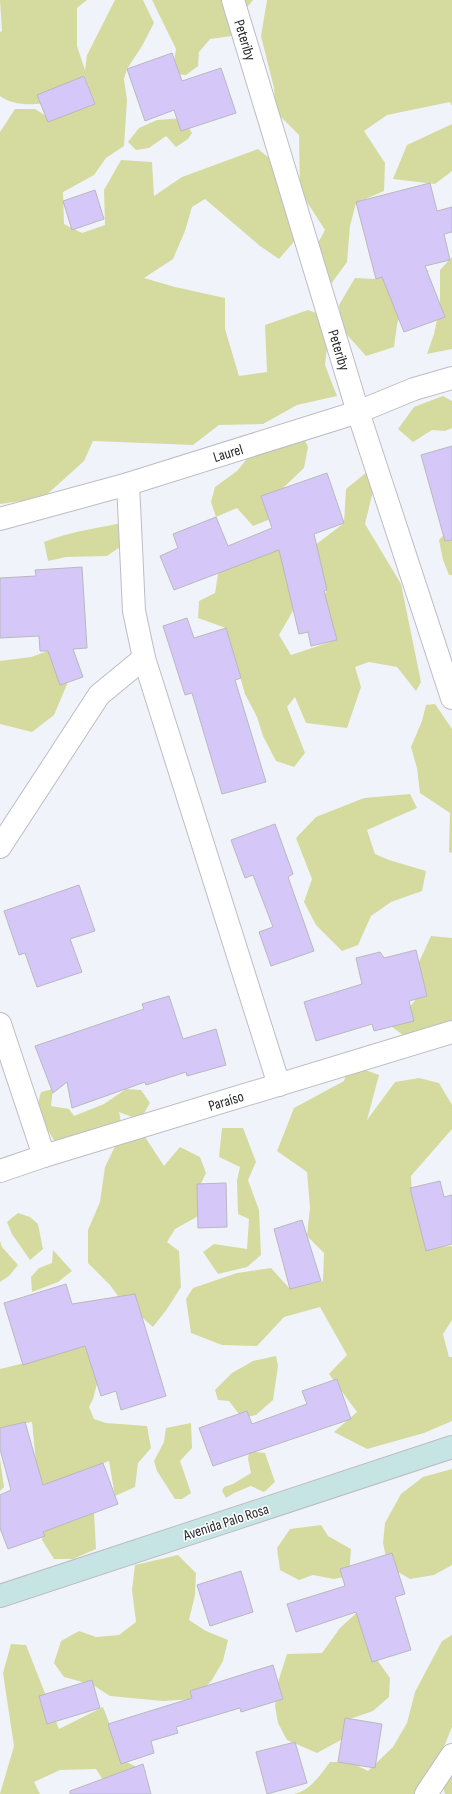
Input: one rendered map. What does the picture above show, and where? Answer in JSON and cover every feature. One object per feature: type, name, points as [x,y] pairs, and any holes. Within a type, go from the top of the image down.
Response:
[{"type":"main road","name":"Avenida Palo Rosa","points":[[0,1596],[452,1447]]},
{"type":"street","name":"Peteriby","points":[[233,0],[358,412],[452,698]]},
{"type":"street","name":"Laurel","points":[[0,519],[128,484],[358,412],[414,389],[452,378]]},
{"type":"street","points":[[128,484],[134,611],[144,658],[279,1085]]},
{"type":"street","points":[[0,848],[99,695],[144,658]]},
{"type":"street","points":[[0,1024],[44,1156]]},
{"type":"street","name":"Paraíso","points":[[0,1171],[44,1156],[452,1032]]},
{"type":"street","points":[[426,1794],[452,1755]]},
{"type":"green space","points":[[0,0],[87,0],[77,8],[77,46],[85,70],[87,55],[115,0],[143,0],[154,23],[142,46],[127,69],[124,79],[127,100],[124,146],[106,158],[94,175],[63,192],[64,224],[82,233],[105,225],[104,190],[121,160],[152,162],[154,196],[182,177],[258,149],[285,171],[303,231],[279,259],[260,246],[205,199],[192,207],[185,231],[173,259],[144,278],[175,287],[225,298],[225,329],[239,376],[267,372],[265,325],[308,310],[330,318],[325,365],[337,396],[297,405],[263,424],[219,425],[193,445],[93,441],[84,461],[43,498],[0,504],[0,132],[15,109],[35,109],[51,119],[95,103],[84,75],[80,85],[59,98],[46,103],[25,104],[11,102],[0,96],[0,32],[2,31]]},
{"type":"green space","points":[[152,0],[253,0],[244,11],[232,36],[210,39],[199,52],[198,66],[186,75],[172,74],[176,49]]},
{"type":"green space","points":[[267,0],[452,0],[452,106],[450,102],[387,115],[364,131],[385,163],[384,191],[356,203],[350,226],[347,262],[328,288],[311,256],[325,230],[300,191],[299,135],[276,112],[274,88],[261,36]]},
{"type":"green space","points":[[183,118],[192,133],[188,139],[176,147],[166,136],[149,148],[136,150],[128,142],[139,128],[157,120]]},
{"type":"green space","points":[[452,124],[452,171],[435,184],[393,179],[407,145]]},
{"type":"green space","points":[[452,257],[452,349],[427,354],[434,334],[440,306],[440,270]]},
{"type":"green space","points":[[406,262],[429,271],[406,288],[397,325],[394,347],[366,356],[342,329],[339,305],[355,278],[376,279]]},
{"type":"green space","points":[[443,396],[452,401],[452,428],[445,431],[432,430],[413,442],[398,429],[414,407]]},
{"type":"green space","points":[[297,423],[308,447],[304,468],[283,488],[273,518],[253,526],[237,508],[216,517],[211,502],[215,487],[237,471],[250,455]]},
{"type":"green space","points":[[367,472],[373,491],[365,524],[401,584],[421,682],[416,691],[397,667],[369,662],[355,667],[361,687],[347,728],[306,723],[295,697],[287,707],[305,753],[294,767],[276,761],[263,736],[257,717],[245,694],[226,628],[198,618],[199,601],[215,593],[218,574],[290,528],[297,604],[279,635],[291,655],[336,640],[334,628],[316,611],[327,590],[314,546],[344,523],[346,489]]},
{"type":"green space","points":[[130,521],[130,540],[107,556],[66,557],[48,561],[44,542],[75,532]]},
{"type":"green space","points":[[452,529],[452,575],[449,575],[443,560],[439,540],[448,530]]},
{"type":"green space","points":[[48,651],[68,682],[54,715],[32,732],[0,724],[0,661],[31,657]]},
{"type":"green space","points":[[435,704],[452,729],[452,853],[449,852],[450,813],[420,793],[417,768],[411,747],[422,721],[426,705]]},
{"type":"green space","points":[[410,794],[417,808],[367,830],[375,854],[389,860],[426,871],[422,891],[391,902],[371,916],[358,945],[342,951],[316,925],[304,902],[312,879],[296,838],[316,817],[364,798]]},
{"type":"green space","points":[[431,936],[452,938],[452,1020],[403,1035],[388,1024],[404,1014],[421,993],[419,962]]},
{"type":"green space","points":[[349,1064],[379,1075],[367,1120],[395,1082],[419,1078],[439,1083],[452,1105],[452,1129],[411,1176],[412,1196],[440,1247],[452,1246],[452,1320],[443,1334],[449,1357],[452,1357],[452,1421],[424,1433],[367,1449],[334,1432],[357,1412],[329,1374],[347,1355],[320,1307],[284,1317],[257,1346],[222,1345],[191,1333],[186,1299],[193,1288],[237,1273],[271,1268],[290,1289],[323,1281],[324,1253],[307,1236],[310,1208],[307,1172],[277,1151],[294,1108],[344,1081]]},
{"type":"green space","points":[[53,1089],[51,1106],[69,1109],[74,1116],[104,1104],[126,1089],[141,1090],[150,1103],[140,1120],[119,1112],[121,1122],[57,1145],[49,1132],[34,1118],[41,1092]]},
{"type":"green space","points":[[222,1128],[243,1128],[256,1162],[248,1180],[259,1210],[261,1255],[247,1267],[218,1274],[203,1252],[214,1244],[247,1249],[249,1219],[238,1214],[237,1180],[240,1167],[219,1157]]},
{"type":"green space","points":[[122,1132],[145,1137],[164,1166],[180,1147],[200,1157],[206,1173],[197,1192],[202,1214],[175,1229],[167,1242],[179,1251],[181,1287],[153,1327],[118,1296],[110,1285],[88,1263],[88,1230],[100,1202],[105,1167]]},
{"type":"green space","points":[[18,1213],[30,1217],[38,1224],[43,1249],[30,1260],[12,1234],[7,1222]]},
{"type":"green space","points":[[0,1241],[2,1247],[18,1265],[9,1276],[0,1282]]},
{"type":"green space","points":[[53,1250],[72,1271],[58,1282],[32,1292],[31,1277],[39,1268],[52,1263]]},
{"type":"green space","points":[[78,1312],[103,1361],[93,1399],[89,1407],[94,1419],[106,1423],[147,1426],[151,1448],[138,1463],[135,1487],[115,1496],[109,1461],[61,1479],[94,1513],[96,1549],[73,1559],[54,1559],[42,1540],[43,1532],[32,1422],[0,1428],[0,1369],[49,1357]]},
{"type":"green space","points":[[276,1356],[278,1366],[273,1400],[256,1415],[242,1418],[229,1401],[218,1400],[215,1390],[232,1373],[253,1361]]},
{"type":"green space","points":[[191,1423],[192,1448],[180,1461],[191,1493],[182,1499],[175,1499],[157,1471],[154,1461],[164,1442],[166,1428]]},
{"type":"green space","points":[[249,1451],[265,1453],[275,1482],[264,1492],[251,1486],[226,1498],[222,1491],[224,1487],[233,1484],[251,1473],[248,1459]]},
{"type":"green space","points":[[0,1459],[4,1487],[0,1491]]},
{"type":"green space","points":[[452,1469],[452,1565],[434,1575],[410,1579],[388,1566],[383,1543],[385,1523],[401,1494],[423,1477]]},
{"type":"green space","points":[[321,1525],[328,1536],[351,1549],[349,1576],[334,1579],[313,1575],[299,1580],[280,1570],[277,1548],[290,1529]]},
{"type":"green space","points":[[178,1555],[196,1573],[195,1595],[189,1620],[206,1631],[228,1640],[223,1661],[212,1680],[194,1699],[163,1701],[110,1696],[93,1685],[64,1677],[54,1663],[61,1641],[79,1631],[96,1637],[119,1635],[136,1622],[132,1590],[135,1565]]},
{"type":"green space","points":[[365,1605],[375,1657],[390,1678],[389,1697],[373,1711],[347,1720],[348,1736],[317,1753],[287,1740],[278,1723],[275,1706],[279,1679],[287,1654],[322,1653],[340,1628]]},
{"type":"green space","points":[[452,1635],[452,1727],[431,1778],[418,1794],[294,1794],[310,1786],[330,1762],[350,1762],[368,1771],[393,1747],[407,1723],[415,1692],[442,1641]]},
{"type":"green space","points":[[11,1644],[26,1645],[59,1729],[103,1707],[124,1761],[146,1771],[139,1789],[112,1794],[96,1769],[60,1770],[34,1782],[40,1794],[0,1794],[14,1746],[3,1673]]},
{"type":"green space","points":[[452,1762],[452,1794],[445,1794],[443,1786]]},
{"type":"building","points":[[172,53],[182,81],[221,68],[236,113],[181,131],[174,110],[145,121],[127,69]]},
{"type":"building","points":[[84,76],[95,104],[48,122],[37,95]]},
{"type":"building","points":[[430,183],[437,211],[452,207],[452,232],[444,234],[450,260],[425,266],[445,317],[404,332],[382,277],[376,279],[356,202]]},
{"type":"building","points":[[95,190],[104,219],[72,230],[63,201]]},
{"type":"building","points":[[452,446],[452,540],[445,541],[421,455]]},
{"type":"building","points":[[327,473],[344,523],[314,534],[327,590],[324,591],[337,640],[311,646],[308,632],[299,634],[279,550],[174,590],[160,556],[178,548],[173,534],[216,517],[228,546],[272,528],[261,496]]},
{"type":"building","points":[[82,567],[87,648],[73,649],[83,677],[60,685],[48,651],[40,651],[39,636],[0,638],[0,578],[36,576],[35,570]]},
{"type":"building","points":[[187,618],[194,638],[226,628],[241,678],[235,680],[266,782],[222,794],[192,693],[185,695],[163,626]]},
{"type":"building","points":[[275,824],[293,874],[288,877],[314,951],[271,966],[259,932],[273,927],[253,875],[245,878],[231,840]]},
{"type":"building","points":[[79,885],[95,931],[70,939],[82,972],[37,987],[25,953],[19,955],[4,911]]},
{"type":"building","points":[[416,950],[427,996],[409,1001],[414,1021],[374,1031],[372,1024],[316,1041],[304,1002],[362,984],[356,958],[380,952],[384,958]]},
{"type":"building","points":[[169,996],[183,1039],[216,1029],[226,1065],[187,1076],[186,1072],[146,1085],[145,1082],[72,1108],[67,1082],[53,1093],[35,1046],[144,1009],[142,1004]]},
{"type":"building","points":[[440,1181],[444,1197],[452,1195],[452,1244],[426,1251],[410,1188]]},
{"type":"building","points":[[226,1183],[227,1227],[198,1228],[197,1184]]},
{"type":"building","points":[[302,1220],[321,1281],[290,1289],[274,1229]]},
{"type":"building","points":[[66,1284],[72,1304],[135,1294],[166,1396],[121,1410],[116,1391],[101,1396],[85,1346],[23,1365],[4,1303]]},
{"type":"building","points":[[337,1379],[351,1419],[213,1466],[199,1428],[247,1411],[252,1424],[307,1404],[302,1391]]},
{"type":"building","points":[[25,1422],[43,1485],[103,1463],[118,1504],[43,1532],[45,1536],[8,1549],[0,1528],[0,1495],[11,1490],[0,1449],[0,1428]]},
{"type":"building","points":[[392,1553],[405,1594],[395,1597],[411,1650],[372,1662],[356,1612],[296,1632],[287,1604],[345,1586],[340,1569]]},
{"type":"building","points":[[241,1571],[253,1612],[210,1626],[197,1585]]},
{"type":"building","points":[[273,1665],[283,1699],[241,1712],[240,1708],[176,1727],[178,1733],[151,1741],[154,1753],[121,1764],[108,1724],[192,1698],[190,1691]]},
{"type":"building","points":[[92,1680],[100,1708],[47,1724],[39,1696]]},
{"type":"building","points":[[345,1718],[382,1724],[375,1768],[338,1762]]},
{"type":"building","points":[[295,1742],[307,1783],[267,1794],[256,1752]]},
{"type":"building","points":[[143,1764],[151,1794],[70,1794],[70,1791]]}]
